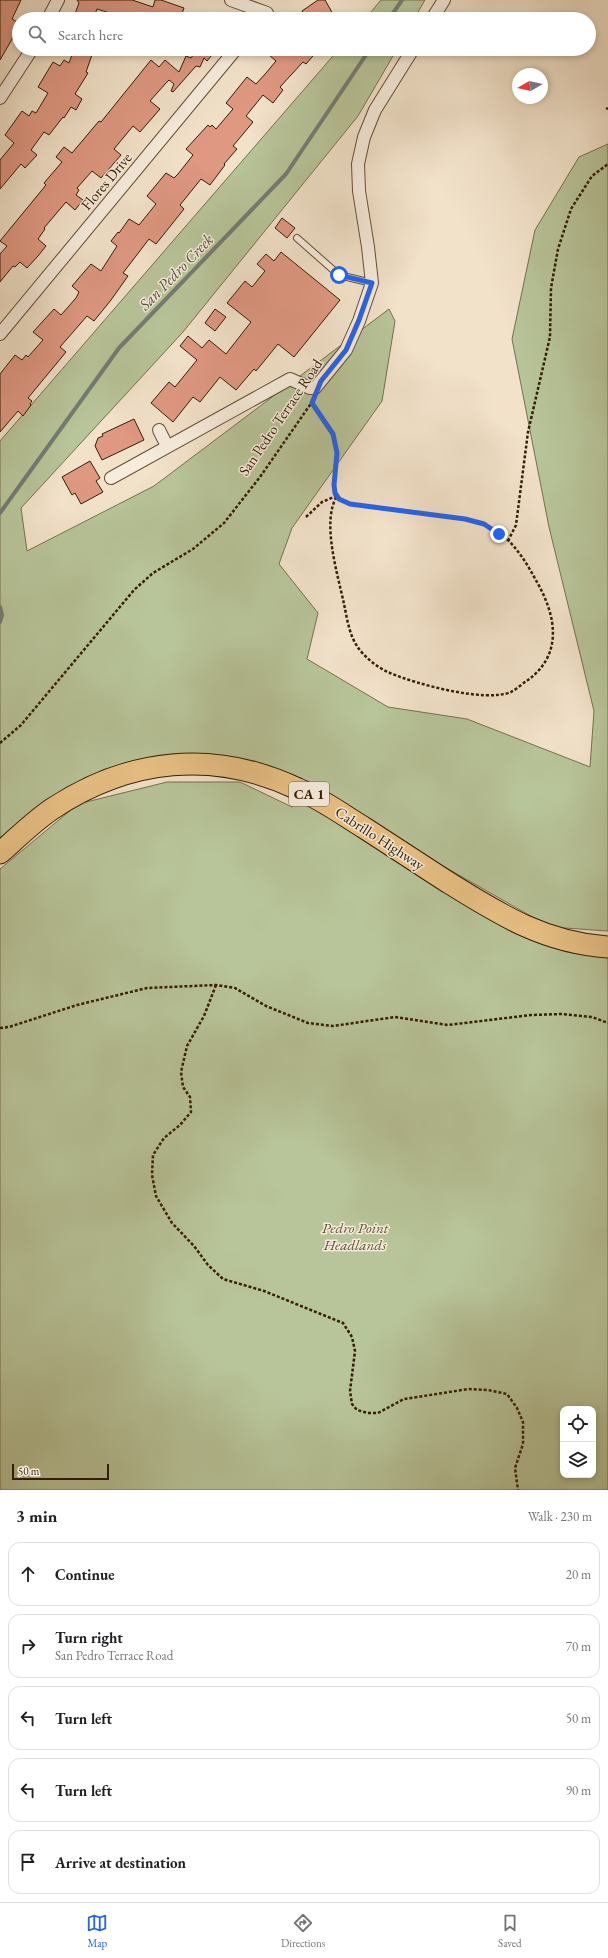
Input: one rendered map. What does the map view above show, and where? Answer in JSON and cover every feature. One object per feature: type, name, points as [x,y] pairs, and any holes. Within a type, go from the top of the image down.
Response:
[{"type":"highway","name":"Cabrillo Highway","points":[[0,853],[52,809],[78,794],[110,779],[130,772],[158,766],[193,763],[224,766],[267,776],[307,793],[485,905],[521,925],[569,942],[608,947]]},
{"type":"street","points":[[52,12],[58,0]]},
{"type":"street","points":[[231,0],[267,12]]},
{"type":"street","points":[[436,12],[444,0]]},
{"type":"street","points":[[0,98],[27,56]]},
{"type":"street","name":"Flores Drive","points":[[0,334],[230,56]]},
{"type":"street","name":"San Pedro Terrace Road","points":[[321,381],[346,350],[359,320],[372,283],[359,191],[358,164],[364,137],[375,110],[409,56]]},
{"type":"street","points":[[111,478],[290,379],[310,388],[315,388],[321,381]]},
{"type":"street","points":[[159,430],[167,446]]},
{"type":"lane","points":[[297,238],[339,275],[372,283]]},
{"type":"path","points":[[508,541],[516,525],[528,432],[550,337],[551,288],[558,249],[571,209],[592,176],[608,164]]},
{"type":"path","name":"San Pedro Terrace Road","points":[[0,742],[21,725],[134,590],[153,573],[193,549],[224,523],[260,477],[312,403],[321,381]]},
{"type":"path","points":[[312,403],[333,434],[337,453],[334,485],[337,496],[350,504],[465,519],[484,524],[508,541],[521,553],[545,596],[552,622],[554,643],[548,660],[533,676],[511,692],[485,695],[464,693],[428,685],[390,673],[374,664],[357,646],[348,625],[334,551],[330,516],[332,504],[337,496]]},
{"type":"path","points":[[306,517],[322,502],[337,496]]},
{"type":"path","points":[[216,985],[204,1016],[187,1046],[181,1072],[183,1087],[190,1097],[191,1112],[180,1125],[164,1138],[153,1155],[152,1175],[156,1196],[172,1223],[194,1246],[208,1265],[223,1279],[264,1291],[344,1323],[352,1337],[355,1351],[350,1392],[352,1404],[357,1410],[368,1414],[378,1412],[404,1399],[469,1389],[488,1390],[507,1394],[517,1408],[523,1422],[523,1444],[515,1468],[518,1490]]},
{"type":"path","points":[[0,1028],[9,1027],[77,1005],[147,988],[216,985],[235,988],[266,1006],[308,1023],[333,1026],[394,1017],[448,1025],[531,1015],[562,1014],[592,1018],[608,1023]]},
{"type":"green space","points":[[381,0],[425,0],[418,12],[371,12]]},
{"type":"green space","points":[[333,56],[393,56],[358,116],[183,332],[21,508],[27,551],[154,486],[389,309],[395,321],[382,401],[292,528],[279,564],[318,613],[307,659],[388,707],[467,719],[590,767],[594,711],[549,527],[512,339],[535,230],[579,157],[608,144],[608,931],[550,927],[436,862],[293,775],[173,754],[82,780],[0,844],[0,441]]},
{"type":"green space","name":"Pedro Point Headlands","points":[[167,782],[240,782],[292,807],[302,788],[546,928],[608,939],[608,1490],[0,1490],[0,869],[78,804]]},
{"type":"building","points":[[0,0],[21,0],[15,12],[12,12],[12,39],[0,60]]},
{"type":"building","points":[[77,0],[132,0],[153,7],[155,0],[161,0],[184,8],[183,12],[106,12],[97,9],[96,12],[76,12],[79,3]]},
{"type":"building","points":[[318,0],[325,0],[332,12],[302,12]]},
{"type":"building","points":[[72,56],[92,56],[86,72],[88,73],[75,94],[82,99],[76,110],[71,107],[64,118],[63,117],[49,135],[44,132],[31,150],[37,155],[25,168],[21,164],[0,189],[0,160],[14,143],[5,135],[22,111],[29,116],[32,111],[36,113],[48,93],[38,87],[53,62],[60,66],[64,60],[69,63]]},
{"type":"building","points":[[186,56],[191,58],[192,56],[211,56],[207,61],[204,58],[200,67],[196,66],[173,92],[171,91],[174,84],[169,80],[166,83],[150,101],[160,109],[140,132],[133,126],[114,149],[121,155],[101,178],[92,171],[77,188],[79,190],[76,195],[83,200],[75,210],[66,202],[44,228],[45,229],[38,239],[46,246],[38,256],[27,268],[20,262],[15,267],[13,266],[0,282],[0,254],[7,246],[0,241],[46,185],[44,183],[62,162],[56,157],[64,147],[72,153],[99,121],[101,122],[151,60],[159,67],[165,60],[179,72]]},
{"type":"building","points":[[270,56],[313,56],[306,64],[303,62],[280,87],[283,90],[273,103],[263,95],[246,116],[253,122],[233,146],[237,149],[224,164],[225,165],[210,185],[201,179],[180,205],[184,209],[156,244],[149,239],[123,273],[128,276],[94,321],[87,316],[60,347],[66,352],[28,398],[32,401],[30,404],[31,405],[23,416],[18,411],[0,432],[0,374],[15,355],[22,360],[26,355],[28,357],[43,340],[33,332],[54,309],[61,315],[76,298],[79,292],[72,286],[91,264],[101,271],[117,246],[111,241],[129,219],[139,225],[156,204],[147,196],[166,173],[174,178],[178,174],[193,155],[186,149],[208,125],[210,127],[212,125],[216,129],[233,109],[226,103],[247,77],[256,84],[276,61]]},
{"type":"building","points":[[282,218],[295,228],[287,238],[275,228]]},
{"type":"building","points":[[281,252],[340,300],[294,357],[278,344],[256,371],[254,369],[236,390],[220,377],[200,402],[193,397],[173,422],[151,403],[169,382],[175,387],[197,360],[180,346],[188,336],[202,348],[209,340],[226,354],[251,322],[227,303],[245,281],[252,287],[265,271],[257,264],[266,254],[274,261]]},
{"type":"building","points":[[215,309],[226,317],[215,331],[205,323]]},
{"type":"building","points":[[134,419],[144,440],[102,460],[95,446],[98,438],[103,436],[102,434]]},
{"type":"building","points":[[90,461],[100,478],[96,481],[103,492],[81,504],[75,493],[72,495],[62,477]]},
{"type":"waterway","name":"San Pedro Creek","points":[[394,12],[402,0]]},
{"type":"waterway","name":"San Pedro Creek","points":[[0,513],[119,348],[286,174],[365,56]]},
{"type":"waterway","name":"San Pedro Creek","points":[[0,607],[2,615],[0,622]]},
{"type":"route","points":[[339,275],[372,283],[359,320],[346,350],[321,381],[312,403],[333,434],[337,453],[334,485],[335,493],[339,499],[350,504],[465,519],[484,524],[499,534]]}]
